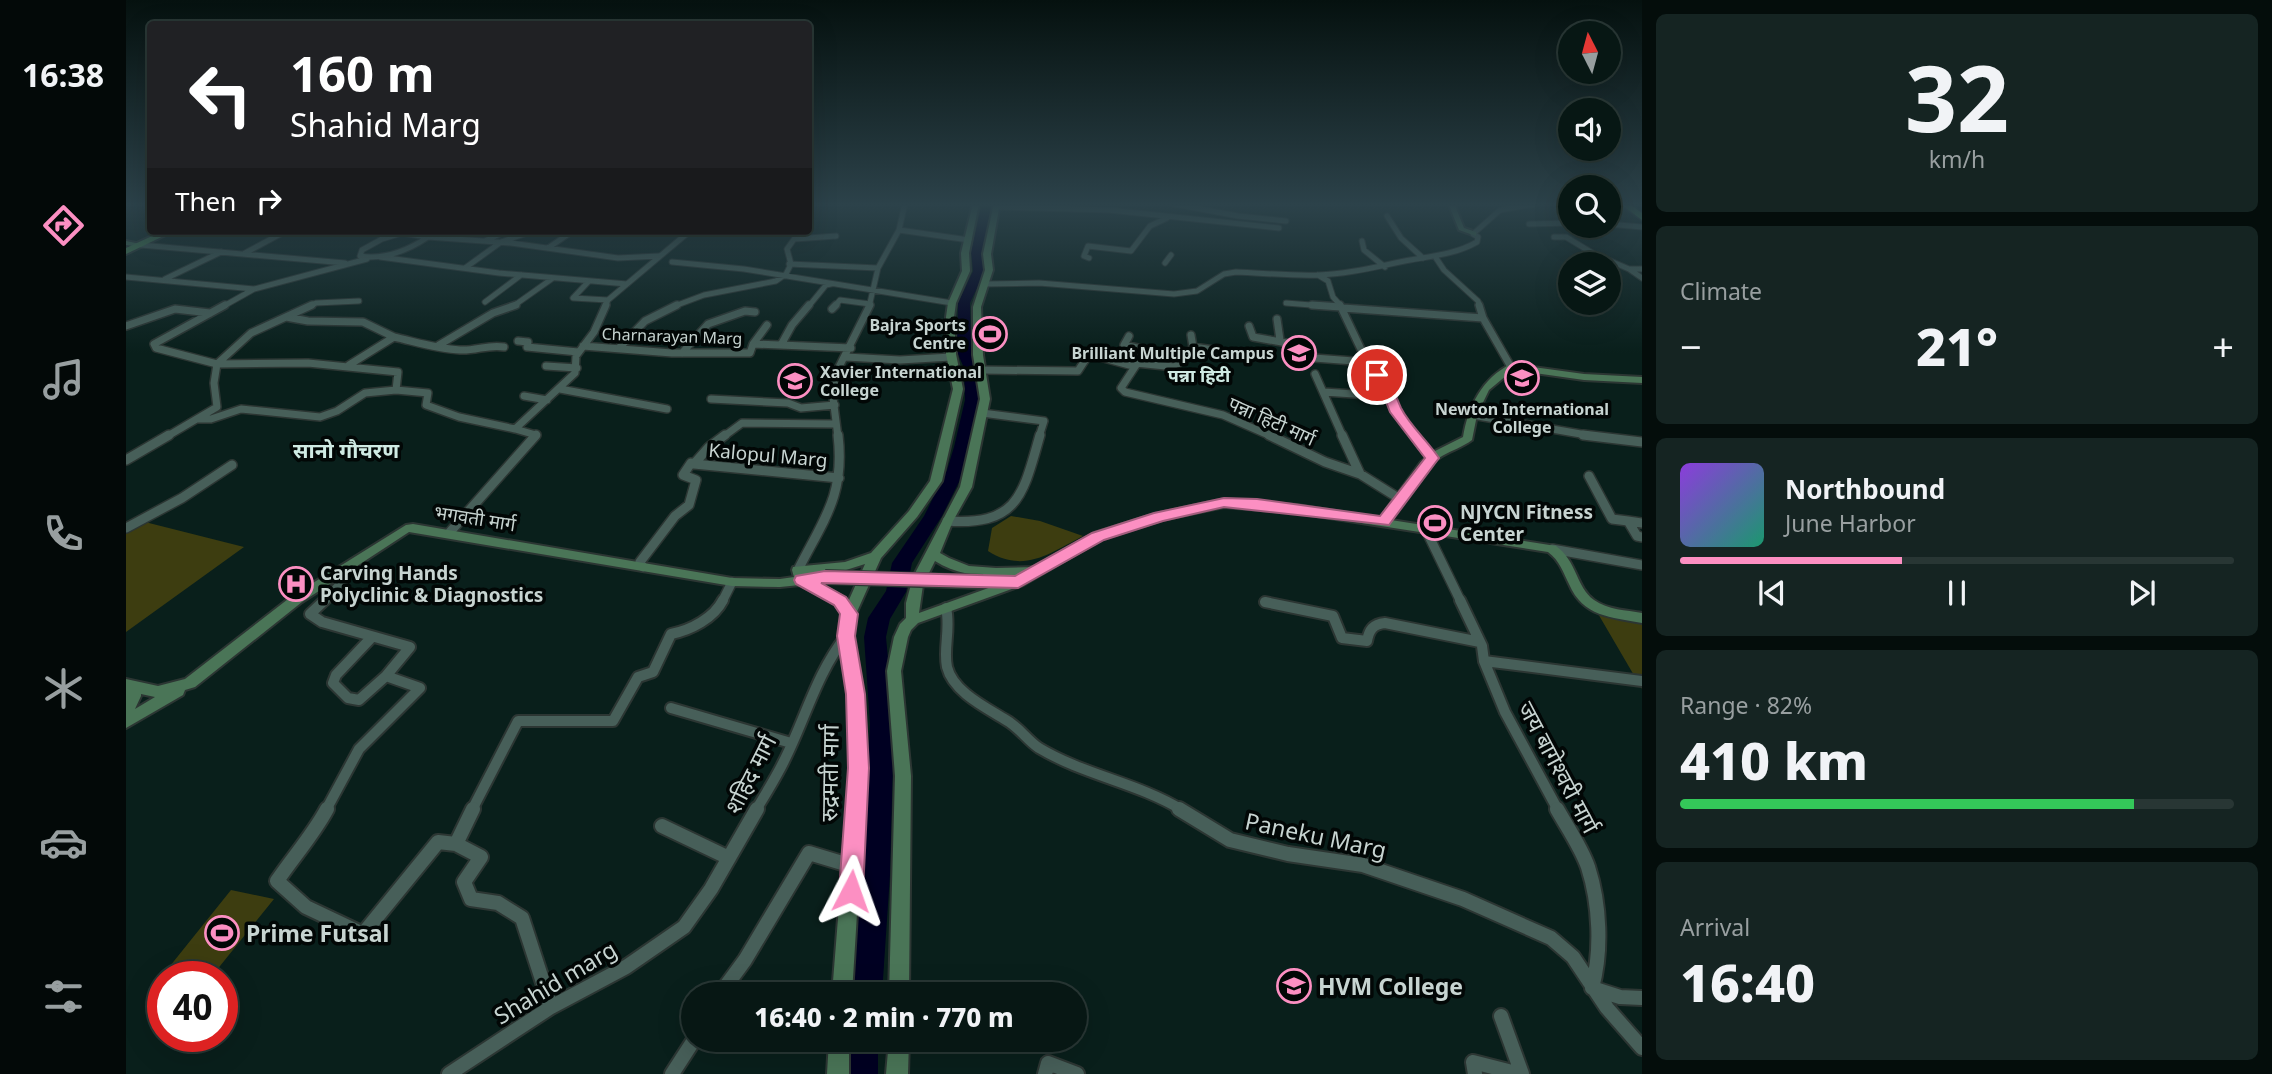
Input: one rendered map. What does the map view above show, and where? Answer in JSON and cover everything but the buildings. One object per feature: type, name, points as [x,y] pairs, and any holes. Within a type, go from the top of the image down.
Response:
[{"type":"main road","points":[[953,303],[967,271],[965,253]]},
{"type":"main road","points":[[1384,521],[1432,458],[1468,438],[1472,415],[1485,389],[1511,367],[1584,377],[1642,380]]},
{"type":"street","points":[[163,280],[217,253]]},
{"type":"street","points":[[244,253],[345,263]]},
{"type":"street","points":[[360,253],[362,257],[372,258]]},
{"type":"street","points":[[393,253],[345,263],[299,279],[254,289],[154,344],[156,348],[205,363],[288,360],[398,372],[396,390]]},
{"type":"street","points":[[465,268],[486,253]]},
{"type":"street","points":[[584,253],[618,258],[661,256]]},
{"type":"street","points":[[515,429],[560,389],[577,368],[581,349],[594,332],[608,300],[664,253]]},
{"type":"street","points":[[619,348],[645,319],[704,294],[762,286],[783,276],[789,264],[789,253]]},
{"type":"street","points":[[800,575],[837,494],[841,460],[832,390],[838,369],[870,304],[878,268],[886,253]]},
{"type":"street","points":[[913,620],[911,612],[922,569],[933,554],[947,521],[967,487],[985,399],[976,315],[989,270],[987,253]]},
{"type":"street","points":[[1085,253],[1084,256],[1089,258]]},
{"type":"street","points":[[1368,253],[1385,267]]},
{"type":"street","points":[[1415,253],[1424,258]]},
{"type":"street","points":[[985,284],[1077,285],[1174,293],[1197,291],[1224,274],[1236,272],[1318,275],[1385,267],[1436,258],[1444,253]]},
{"type":"street","points":[[1593,253],[1629,269],[1642,278]]},
{"type":"street","points":[[1165,263],[1171,256]]},
{"type":"street","points":[[380,257],[522,275],[627,284]]},
{"type":"street","points":[[1436,258],[1444,270],[1478,301],[1483,318],[1511,367]]},
{"type":"street","points":[[672,262],[734,267],[953,303],[949,327],[951,357],[958,389],[936,481],[913,514],[875,556],[849,614],[846,636]]},
{"type":"street","points":[[789,264],[878,268]]},
{"type":"street","points":[[1629,269],[1642,269]]},
{"type":"street","points":[[478,277],[487,271]]},
{"type":"street","points":[[485,302],[522,275]]},
{"type":"street","points":[[1318,275],[1328,281],[1333,297],[1338,306],[1343,308],[1351,332],[1363,349],[1367,362],[1387,388],[1396,412],[1432,458]]},
{"type":"street","points":[[127,278],[254,289]]},
{"type":"street","points":[[439,345],[537,291],[553,278]]},
{"type":"street","points":[[589,281],[573,298],[608,300]]},
{"type":"street","points":[[781,345],[792,325],[826,285],[831,284]]},
{"type":"street","points":[[832,309],[840,300],[870,304]]},
{"type":"street","points":[[216,407],[214,383],[217,364],[251,333],[316,303],[359,301]]},
{"type":"street","points":[[1286,303],[1483,318]]},
{"type":"street","points":[[126,326],[175,309],[210,313]]},
{"type":"street","points":[[682,353],[708,324],[745,311],[755,312]]},
{"type":"street","points":[[286,317],[308,321],[368,323],[394,337],[460,350],[486,350],[493,345],[504,347]]},
{"type":"street","points":[[1277,319],[1279,340]]},
{"type":"street","name":"Charnarayan Marg","points":[[518,341],[528,342],[527,347],[750,353],[753,344],[767,325]]},
{"type":"street","points":[[1249,326],[1253,337],[1310,347],[1310,360],[1367,362]]},
{"type":"street","points":[[1191,335],[1194,348]]},
{"type":"street","name":"पन्ना हिटी मार्ग","points":[[1129,336],[1124,345],[1148,348],[1134,364],[1133,371],[1121,388],[1125,392],[1223,415],[1268,432],[1325,462],[1360,474],[1400,499]]},
{"type":"street","points":[[349,365],[394,337]]},
{"type":"street","name":"Charnarayan Marg","points":[[753,344],[850,348]]},
{"type":"street","points":[[981,370],[1078,371],[1089,354],[1134,364],[1175,367],[1179,360],[1194,348],[1214,350]]},
{"type":"street","points":[[846,357],[900,360],[951,357]]},
{"type":"street","points":[[546,366],[577,368]]},
{"type":"street","points":[[1315,374],[1335,413],[1340,435],[1360,474]]},
{"type":"street","points":[[560,389],[667,409]]},
{"type":"street","points":[[126,460],[216,407],[320,416],[337,411],[365,393],[396,390],[428,393],[426,404],[459,417],[536,435],[450,533]]},
{"type":"street","points":[[1324,392],[1369,395]]},
{"type":"street","points":[[524,396],[547,400]]},
{"type":"street","points":[[711,400],[788,403],[802,408],[835,405]]},
{"type":"street","points":[[198,419],[212,421],[234,410]]},
{"type":"street","points":[[947,521],[975,523],[998,516],[1023,493],[1034,463],[1044,421],[982,412]]},
{"type":"street","points":[[1472,415],[1574,434],[1642,442]]},
{"type":"street","points":[[643,566],[639,562],[675,516],[689,505],[696,480],[683,475],[691,463],[694,464],[709,447],[742,423],[835,424]]},
{"type":"street","name":"Kalopul Marg","points":[[694,464],[839,478]]},
{"type":"street","points":[[126,528],[182,498],[232,466]]},
{"type":"street","points":[[1589,476],[1612,519],[1642,523]]},
{"type":"street","points":[[899,982],[903,776],[894,671],[901,637],[905,627],[913,620],[1018,582],[1098,536],[1159,517],[1217,504],[1248,503],[1384,521],[1642,565]]},
{"type":"street","points":[[1628,521],[1637,536],[1642,537]]},
{"type":"street","name":"जय बागेश्वरी मार्ग","points":[[1425,528],[1480,642],[1484,662],[1505,712],[1588,867],[1598,920],[1597,973],[1592,988]]},
{"type":"street","name":"भगवती मार्ग","points":[[129,686],[158,692],[190,683],[331,575],[407,529],[450,533],[732,582],[780,583],[800,575],[1018,582]]},
{"type":"street","points":[[1556,551],[1567,562],[1577,588],[1591,604],[1642,618]]},
{"type":"street","points":[[933,554],[951,565],[978,571],[1040,570]]},
{"type":"street","points":[[800,575],[846,566],[875,556]]},
{"type":"street","points":[[331,575],[342,583],[310,614],[322,622],[410,647],[386,676],[359,700],[348,698],[333,683],[336,675],[372,637]]},
{"type":"street","points":[[800,575],[840,601],[849,614]]},
{"type":"street","points":[[456,844],[509,734],[519,721],[613,722],[639,677],[653,672],[671,634],[691,630],[707,616],[716,613],[732,582]]},
{"type":"street","points":[[1265,602],[1333,616],[1342,638],[1367,641],[1369,631],[1377,624],[1385,623],[1480,642]]},
{"type":"street","name":"Paneku Marg","points":[[946,608],[949,620],[947,667],[957,684],[977,702],[1015,725],[1046,752],[1159,796],[1230,840],[1288,854],[1363,864],[1463,898],[1560,944],[1573,957],[1620,1026],[1642,1048]]},
{"type":"street","name":"शहिद मार्ग","points":[[684,927],[711,889],[784,762],[831,654],[846,636]]},
{"type":"street","name":"रुद्रमती मार्ग","points":[[843,982],[853,867],[857,729],[856,694],[846,636]]},
{"type":"street","points":[[1484,662],[1642,681]]},
{"type":"street","points":[[386,676],[420,688],[359,749],[315,832],[297,851],[277,881],[290,899],[306,909],[363,933],[438,842],[456,844],[481,857],[464,882],[471,898],[498,903],[522,918],[551,1007]]},
{"type":"street","points":[[126,722],[190,683]]},
{"type":"street","points":[[126,712],[134,696],[129,686]]},
{"type":"street","points":[[671,708],[791,743]]},
{"type":"street","points":[[662,826],[729,858]]},
{"type":"street","points":[[729,982],[745,960],[776,903],[809,853],[816,853],[853,867]]},
{"type":"street","name":"Shahid marg","points":[[450,1073],[551,1007],[626,967],[684,927]]},
{"type":"street","points":[[1592,988],[1620,997],[1642,998]]},
{"type":"street","points":[[1501,1016],[1521,1074]]},
{"type":"street","points":[[672,1074],[686,1052]]},
{"type":"street","points":[[838,1074],[839,1052]]},
{"type":"street","points":[[897,1074],[899,1052]]},
{"type":"street","points":[[1475,1074],[1473,1062],[1521,1074]]},
{"type":"street","points":[[1045,1074],[1048,1063],[1077,1074]]},
{"type":"shaded area","points":[[1011,516],[1040,521],[1083,536],[1037,558],[1013,561],[1001,558],[988,551],[992,528]]},
{"type":"shaded area","points":[[141,521],[244,547],[126,632],[126,531]]},
{"type":"shaded area","points":[[1597,612],[1642,621],[1642,689]]},
{"type":"shaded area","name":"Prime Futsal","points":[[231,890],[274,899],[224,961],[174,961]]},
{"type":"waterway","points":[[867,982],[876,875],[882,724],[875,637],[879,618],[896,592],[902,563],[933,516],[956,470],[973,400],[971,368],[964,352],[964,303],[979,271],[977,253]]},
{"type":"waterway","points":[[861,1074],[862,1052]]},
{"type":"place","name":"Bajra Sports Centre","points":[[990,334]]},
{"type":"place","name":"Brilliant Multiple Campus","points":[[1299,353]]},
{"type":"place","name":"Newton International College","points":[[1522,378]]},
{"type":"place","name":"Xavier International College","points":[[795,381]]},
{"type":"place","name":"NJYCN Fitness Center","points":[[1435,523]]},
{"type":"place","name":"Carving Hands Polyclinic & Diagnostics","points":[[296,584]]},
{"type":"place","name":"Prime Futsal","points":[[222,933]]},
{"type":"place","name":"HVM College","points":[[1294,986]]},
{"type":"district","name":"पन्ना हिटी","points":[[1199,375]]},
{"type":"district","name":"सानो गौचरण","points":[[346,450]]},
{"type":"route","points":[[851,891],[858,768],[856,694],[846,636],[849,614],[840,601],[802,580],[825,577],[1018,582],[1077,546],[1111,531],[1224,503],[1257,504],[1384,521],[1432,458],[1396,412],[1387,388],[1377,375]]}]
